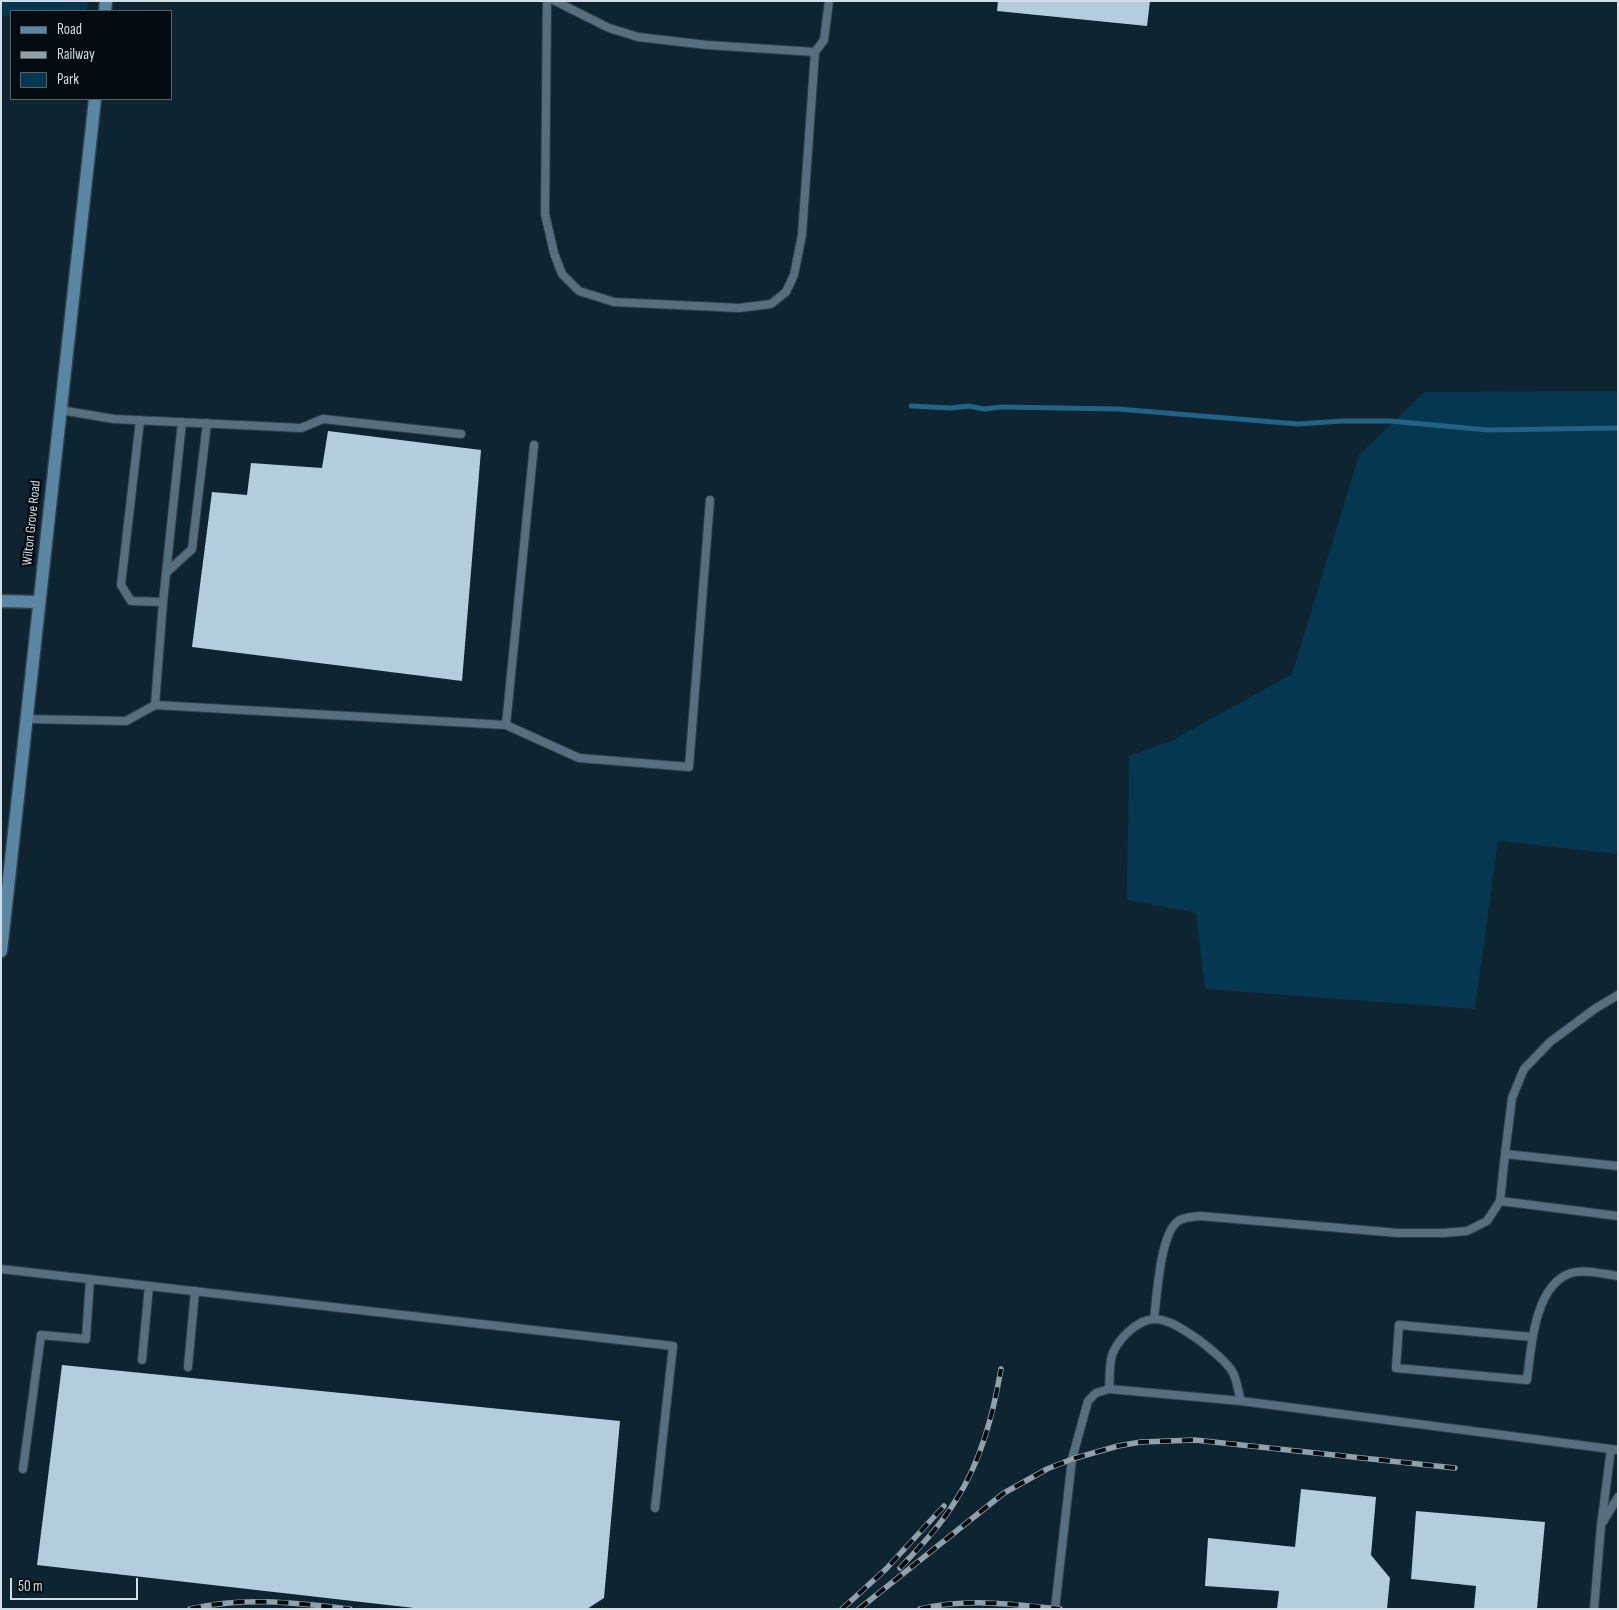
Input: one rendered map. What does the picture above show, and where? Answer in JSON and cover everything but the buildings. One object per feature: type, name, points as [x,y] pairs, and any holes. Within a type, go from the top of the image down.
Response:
[{"type":"main road","name":"Wilton Grove Road","points":[[1,951],[95,100]]},
{"type":"main road","points":[[1,601],[38,602]]},
{"type":"lane","points":[[547,1],[545,214],[554,253],[562,274],[579,291],[614,302],[739,308],[771,304],[786,292],[794,276],[802,235],[815,52],[824,40],[829,1]]},
{"type":"lane","points":[[555,1],[610,28],[638,37],[707,45],[815,52]]},
{"type":"lane","points":[[60,410],[114,419],[301,428],[323,420],[461,434]]},
{"type":"lane","points":[[140,420],[121,585],[131,601],[163,602]]},
{"type":"lane","points":[[155,705],[163,602],[182,422]]},
{"type":"lane","points":[[166,574],[192,549],[207,423]]},
{"type":"lane","points":[[506,725],[534,445]]},
{"type":"lane","points":[[26,719],[126,721],[155,705],[506,725],[579,758],[689,767],[710,500]]},
{"type":"lane","points":[[1154,1319],[1168,1233],[1178,1220],[1209,1216],[1398,1232],[1444,1233],[1468,1231],[1487,1221],[1500,1201],[1512,1098],[1524,1069],[1550,1042],[1596,1008],[1618,995]]},
{"type":"lane","points":[[1505,1154],[1618,1166]]},
{"type":"lane","points":[[1500,1201],[1618,1216]]},
{"type":"lane","points":[[1,1269],[673,1346],[654,1508]]},
{"type":"lane","points":[[1532,1337],[1400,1325],[1396,1368],[1527,1380],[1532,1337],[1548,1293],[1557,1281],[1569,1274],[1581,1272],[1618,1276]]},
{"type":"lane","points":[[23,1469],[41,1335],[86,1340],[90,1279]]},
{"type":"lane","points":[[142,1360],[149,1286]]},
{"type":"lane","points":[[188,1367],[195,1291]]},
{"type":"lane","points":[[1109,1389],[1112,1356],[1118,1343],[1128,1331],[1154,1319],[1171,1323],[1214,1352],[1233,1372],[1241,1401]]},
{"type":"lane","points":[[1055,1609],[1072,1459],[1088,1401],[1096,1394],[1109,1389],[1241,1401],[1614,1450],[1601,1526],[1594,1609]]},
{"type":"lane","points":[[1601,1526],[1618,1497]]},
{"type":"green space","points":[[1,1],[88,1],[87,10],[10,10],[10,16],[1,16]]},
{"type":"green space","points":[[1618,391],[1618,854],[1498,841],[1475,1009],[1205,989],[1196,913],[1127,900],[1129,756],[1171,741],[1292,674],[1359,455],[1424,392]]},
{"type":"waterway","points":[[911,406],[951,408],[969,406],[984,409],[1002,407],[1118,409],[1298,424],[1342,421],[1390,421],[1488,430],[1618,428]]},
{"type":"railway","points":[[900,1568],[937,1527],[965,1485],[985,1437],[1001,1369]]},
{"type":"railway","points":[[859,1609],[1004,1493],[1047,1469],[1072,1459],[1118,1446],[1141,1442],[1195,1440],[1455,1468]]},
{"type":"railway","points":[[842,1609],[886,1569],[944,1506]]},
{"type":"railway","points":[[190,1609],[210,1605],[250,1602],[290,1603],[350,1609]]},
{"type":"railway","points":[[920,1609],[972,1603],[1060,1609]]}]
